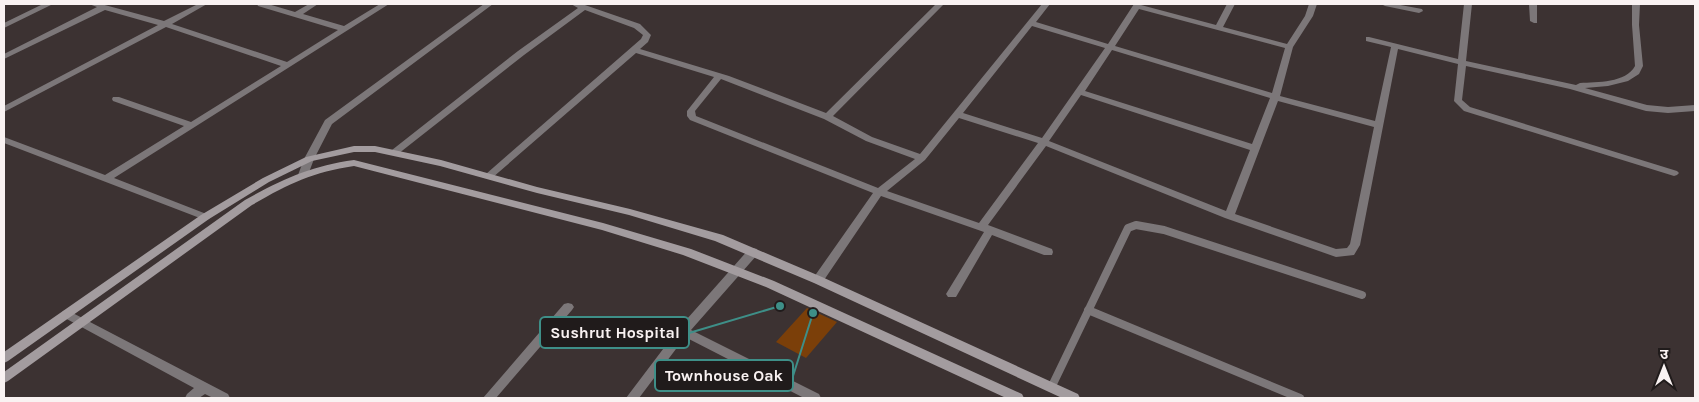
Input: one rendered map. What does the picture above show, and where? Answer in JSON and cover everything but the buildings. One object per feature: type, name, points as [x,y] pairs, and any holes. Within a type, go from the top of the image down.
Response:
[{"type":"street","points":[[4,26],[49,4]]},
{"type":"street","points":[[93,4],[165,24],[287,65]]},
{"type":"street","points":[[4,109],[203,4]]},
{"type":"street","points":[[261,4],[344,29]]},
{"type":"street","points":[[297,14],[314,4]]},
{"type":"street","points":[[106,179],[385,4]]},
{"type":"street","points":[[303,175],[328,122],[489,4]]},
{"type":"street","points":[[489,176],[636,50],[645,40],[645,32],[637,26],[575,4]]},
{"type":"street","points":[[827,117],[940,4]]},
{"type":"street","points":[[818,280],[879,192],[922,158],[1046,4]]},
{"type":"street","points":[[1219,28],[1231,4]]},
{"type":"street","points":[[1229,216],[1275,97],[1289,47],[1309,16],[1314,4]]},
{"type":"street","points":[[1386,4],[1419,11]]},
{"type":"street","points":[[1468,4],[1458,101],[1467,109],[1674,173]]},
{"type":"street","points":[[1534,4],[1534,21]]},
{"type":"street","points":[[1572,87],[1625,80],[1637,73],[1641,62],[1636,25],[1636,4]]},
{"type":"street","points":[[952,294],[985,229],[1080,92],[1137,5],[1289,47]]},
{"type":"street","points":[[4,57],[104,7]]},
{"type":"street","points":[[395,152],[521,53],[584,7]]},
{"type":"street","points":[[1031,23],[1275,97],[1379,125]]},
{"type":"street","points":[[1369,39],[1462,63],[1572,87],[1646,108],[1668,110],[1695,108]]},
{"type":"street","points":[[956,114],[1044,142],[1229,216],[1336,253],[1350,252],[1355,245],[1395,46]]},
{"type":"street","points":[[636,50],[719,76],[827,117],[869,140],[922,158]]},
{"type":"street","points":[[719,76],[691,111],[690,116],[879,192],[1048,252]]},
{"type":"street","points":[[1080,92],[1255,148]]},
{"type":"street","points":[[116,98],[191,126]]},
{"type":"street","points":[[4,140],[205,217]]},
{"type":"street","points":[[4,358],[205,217],[266,180],[309,159],[354,149],[375,149],[395,152],[694,229],[818,280],[1074,398]]},
{"type":"street","points":[[4,378],[252,202],[303,175],[338,164],[354,163],[649,240],[737,271],[1018,398]]},
{"type":"street","points":[[632,398],[683,331],[753,252]]},
{"type":"street","points":[[489,398],[568,307]]},
{"type":"street","points":[[67,314],[224,398]]},
{"type":"street","points":[[683,331],[815,398]]},
{"type":"street","points":[[191,398],[203,388]]},
{"type":"lane","points":[[1051,388],[1128,228],[1136,225],[1164,230],[1362,295]]},
{"type":"lane","points":[[1088,310],[1300,398]]},
{"type":"place","name":"Sushrut Hospital","points":[[780,306]]},
{"type":"place","name":"Townhouse Oak","points":[[813,313]]}]
